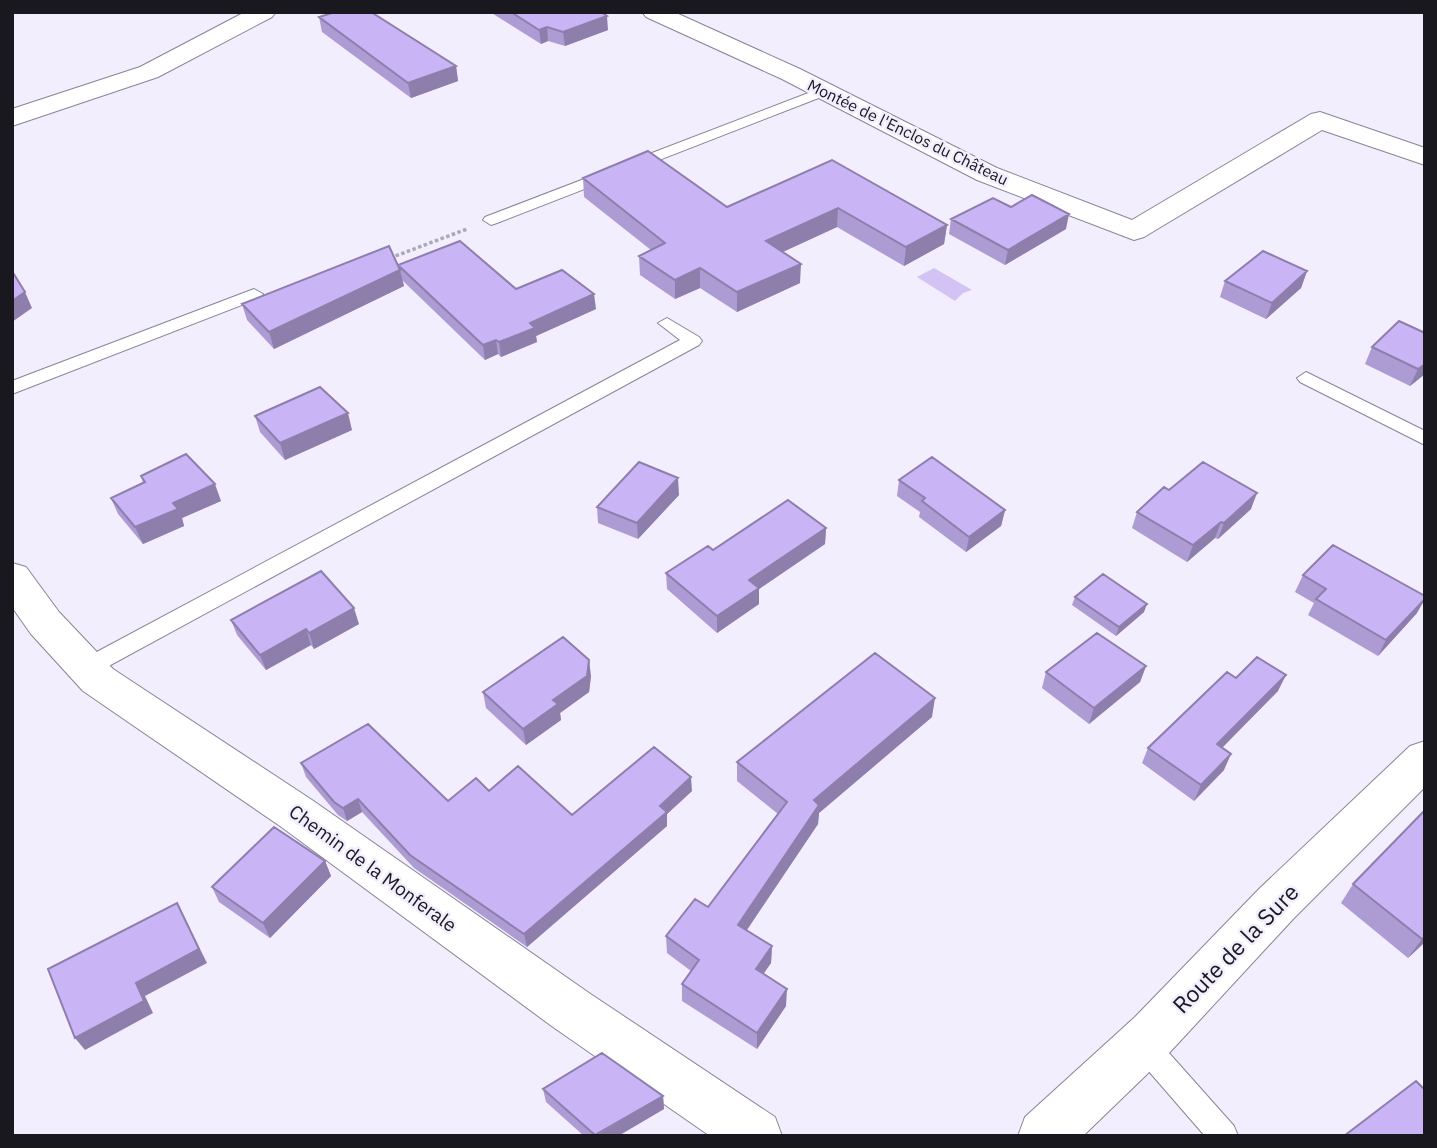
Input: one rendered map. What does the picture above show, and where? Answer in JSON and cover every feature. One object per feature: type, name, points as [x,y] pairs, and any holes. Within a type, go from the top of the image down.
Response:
[{"type":"street","points":[[12,118],[149,72],[264,12]]},
{"type":"street","name":"Montée de l'Enclos du Château","points":[[654,12],[740,49],[987,174],[1134,231],[1320,120],[1425,157]]},
{"type":"street","name":"Chemin de la Monferale","points":[[12,577],[44,623],[98,680],[296,813],[572,1010],[756,1136]]},
{"type":"street","name":"Route de la Sure","points":[[1044,1136],[1143,1044],[1277,903],[1425,758]]},
{"type":"lane","points":[[491,220],[824,91]]},
{"type":"lane","points":[[12,388],[254,294]]},
{"type":"lane","points":[[86,667],[692,341],[667,323]]},
{"type":"lane","points":[[1306,378],[1425,439]]},
{"type":"lane","points":[[1143,1044],[1224,1136]]},
{"type":"path","points":[[387,259],[491,220]]},
{"type":"shaded area","points":[[934,268],[972,290],[963,293],[955,301],[917,277]]},
{"type":"building","points":[[335,12],[371,12],[456,66],[408,83],[319,17]]},
{"type":"building","points":[[511,12],[601,12],[607,16],[563,32],[547,27],[539,30]]},
{"type":"building","points":[[648,151],[727,207],[832,160],[947,225],[906,247],[838,208],[766,241],[801,264],[737,292],[700,268],[675,280],[639,256],[665,243],[583,178]]},
{"type":"building","points":[[1032,195],[1069,214],[1008,250],[951,219],[993,198],[1011,207]]},
{"type":"building","points":[[460,241],[516,289],[562,270],[594,294],[530,323],[535,328],[499,342],[496,340],[483,345],[398,265]]},
{"type":"building","points":[[389,246],[400,270],[269,332],[242,304]]},
{"type":"building","points":[[1263,251],[1307,271],[1272,303],[1225,281]]},
{"type":"building","points":[[12,271],[25,292],[12,301]]},
{"type":"building","points":[[1399,321],[1425,333],[1425,364],[1418,369],[1372,347]]},
{"type":"building","points":[[320,387],[348,413],[280,443],[255,416]]},
{"type":"building","points":[[186,454],[215,484],[173,503],[178,509],[135,527],[111,498],[145,482],[141,476]]},
{"type":"building","points":[[932,457],[1005,510],[969,537],[922,501],[925,498],[899,480]]},
{"type":"building","points":[[639,462],[678,478],[637,523],[597,507]]},
{"type":"building","points":[[1203,462],[1257,493],[1224,523],[1221,522],[1193,545],[1137,512],[1164,487],[1169,490]]},
{"type":"building","points":[[788,500],[826,528],[749,580],[759,588],[717,616],[666,573],[708,546],[713,550]]},
{"type":"building","points":[[1333,545],[1425,596],[1386,640],[1316,599],[1326,589],[1303,575]]},
{"type":"building","points":[[321,571],[354,608],[309,633],[306,629],[260,655],[231,620]]},
{"type":"building","points":[[1103,574],[1147,604],[1119,627],[1075,597]]},
{"type":"building","points":[[1097,633],[1146,666],[1094,708],[1046,672]]},
{"type":"building","points":[[563,637],[589,660],[587,676],[553,700],[558,704],[523,729],[483,692]]},
{"type":"building","points":[[875,653],[935,698],[814,800],[819,805],[738,925],[772,946],[756,969],[787,989],[757,1033],[682,984],[699,960],[666,936],[695,899],[708,907],[787,802],[737,762]]},
{"type":"building","points":[[1257,657],[1286,675],[1217,744],[1231,754],[1201,785],[1148,748],[1227,672],[1236,678]]},
{"type":"building","points":[[368,724],[448,801],[476,778],[489,791],[518,766],[572,815],[654,747],[691,777],[660,806],[667,812],[524,934],[410,855],[358,799],[343,808],[334,802],[301,763]]},
{"type":"building","points":[[1425,810],[1425,937],[1422,939],[1353,884]]},
{"type":"building","points":[[274,827],[325,861],[263,923],[212,887]]},
{"type":"building","points":[[177,903],[199,949],[136,983],[144,1001],[75,1038],[48,969]]},
{"type":"building","points":[[602,1053],[663,1096],[595,1135],[543,1089]]},
{"type":"building","points":[[1416,1081],[1425,1090],[1425,1136],[1344,1136]]}]
